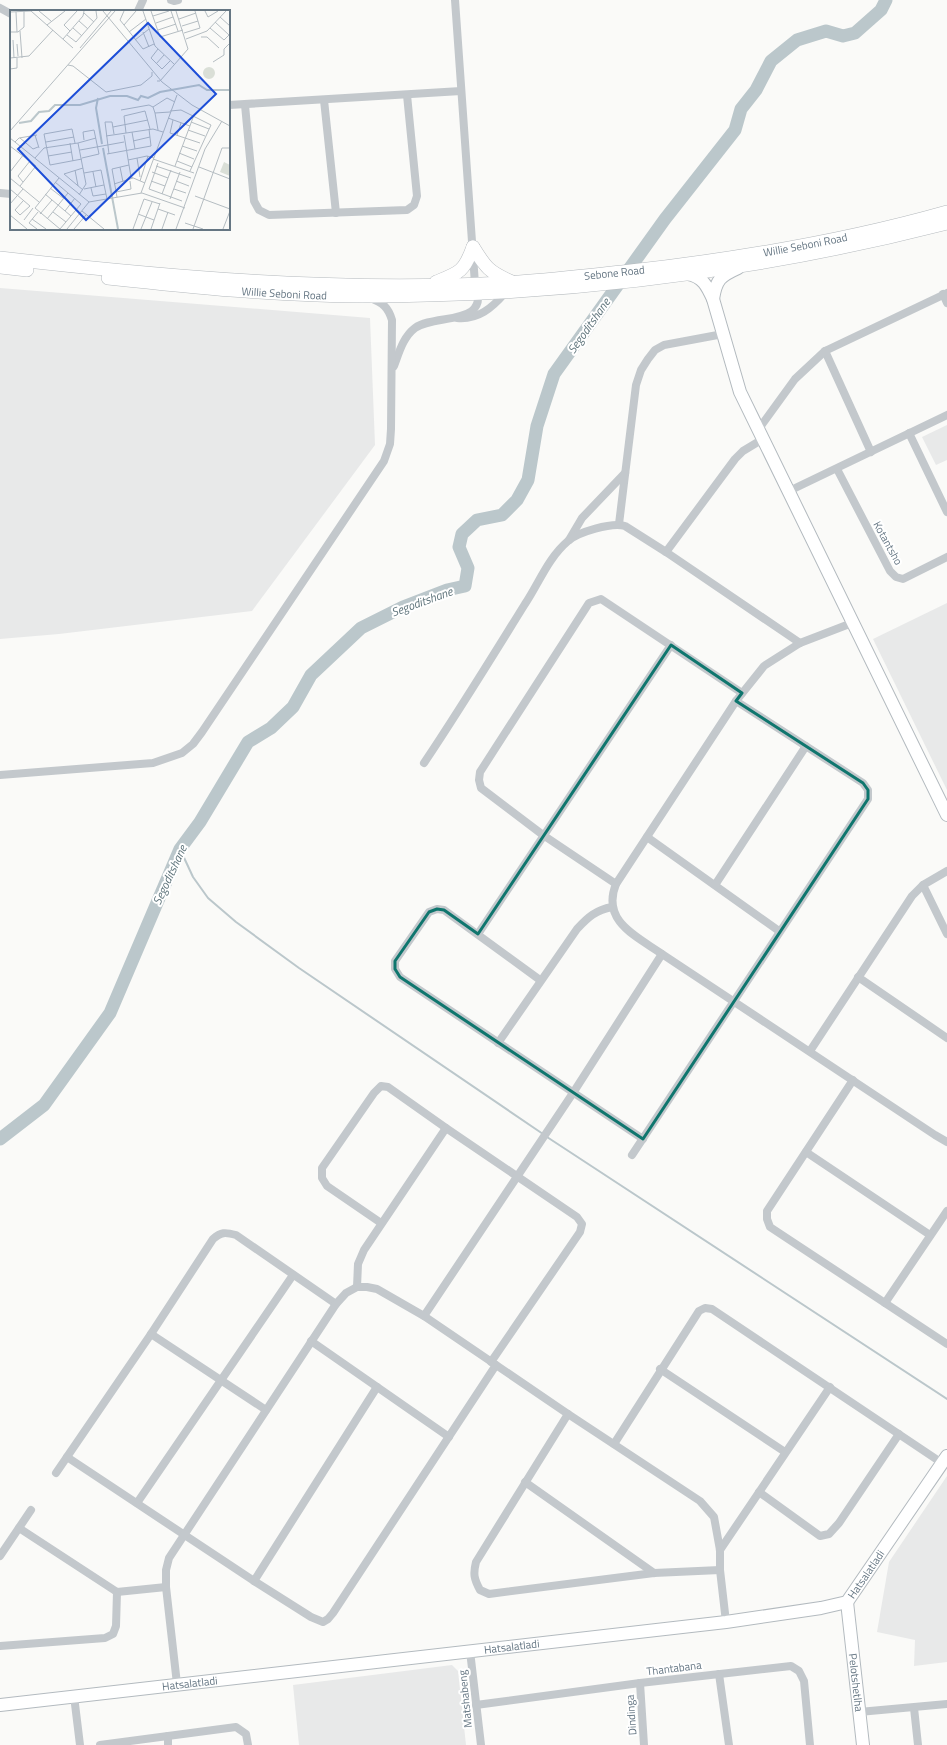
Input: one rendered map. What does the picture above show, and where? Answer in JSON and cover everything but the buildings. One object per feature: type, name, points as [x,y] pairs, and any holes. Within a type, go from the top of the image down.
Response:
[{"type":"main road","name":"Willie Seboni Road","points":[[662,273],[856,235],[947,212]]},
{"type":"main road","name":"Willie Seboni Road","points":[[662,273],[688,274],[743,266],[858,244],[947,223]]},
{"type":"main road","points":[[473,247],[486,267],[494,274],[514,282]]},
{"type":"main road","points":[[428,285],[456,274],[464,269],[473,247]]},
{"type":"main road","name":"Willie Seboni Road","points":[[0,258],[254,282],[394,286],[428,285],[477,288],[505,293],[569,283]]},
{"type":"main road","name":"Willie Seboni Road","points":[[0,267],[256,292],[361,296],[477,288],[514,282],[569,283]]},
{"type":"main road","name":"Sebone Road","points":[[569,283],[662,273]]},
{"type":"street","points":[[138,10],[143,0]]},
{"type":"street","points":[[171,0],[178,0]]},
{"type":"street","points":[[392,372],[403,344],[416,327],[457,318],[476,307],[479,300],[473,247],[455,0]]},
{"type":"street","points":[[0,8],[10,13]]},
{"type":"street","points":[[230,105],[461,91]]},
{"type":"street","points":[[245,105],[254,201],[259,210],[269,215],[407,210],[414,205],[417,196],[407,95]]},
{"type":"street","points":[[324,100],[336,213]]},
{"type":"street","points":[[0,193],[10,194]]},
{"type":"street","points":[[713,299],[715,286],[720,278],[726,273],[743,266]]},
{"type":"street","points":[[688,274],[696,276],[704,281],[713,299],[740,392],[947,815]]},
{"type":"street","points":[[457,318],[467,319],[480,315],[498,301],[505,293]]},
{"type":"street","points":[[666,552],[735,459],[760,434],[794,379],[825,351],[945,293],[947,303]]},
{"type":"street","points":[[0,775],[153,763],[182,753],[193,744],[384,461],[390,444],[392,320],[389,310],[379,302],[361,296]]},
{"type":"street","points":[[618,524],[636,384],[641,370],[655,350],[668,344],[723,334]]},
{"type":"street","points":[[825,351],[871,452]]},
{"type":"street","points":[[789,491],[947,415]]},
{"type":"street","points":[[909,433],[947,512]]},
{"type":"street","name":"Kotantsho","points":[[837,469],[890,571],[896,577],[903,579],[947,557]]},
{"type":"street","points":[[424,763],[455,718],[528,600],[547,564],[568,540],[582,518],[625,473]]},
{"type":"street","points":[[568,540],[608,525],[618,524],[625,526],[800,643]]},
{"type":"street","points":[[616,884],[543,835],[481,788],[479,780],[480,772],[589,603],[601,599],[742,693]]},
{"type":"street","points":[[852,622],[800,643],[764,666],[736,701],[616,884],[612,893],[612,907],[617,919],[623,926],[662,954],[947,1142]]},
{"type":"street","points":[[478,934],[671,645]]},
{"type":"street","points":[[632,1155],[779,931],[868,799],[868,790],[863,783],[736,701]]},
{"type":"street","points":[[715,885],[806,746]]},
{"type":"street","points":[[647,837],[779,931]]},
{"type":"street","points":[[810,1051],[912,896],[923,885],[947,871]]},
{"type":"street","points":[[923,885],[947,934]]},
{"type":"street","points":[[498,1043],[540,980],[577,929],[590,915],[601,909],[612,907]]},
{"type":"street","points":[[540,980],[444,910],[436,909],[429,912],[395,961],[395,969],[400,977],[643,1138]]},
{"type":"street","points":[[424,1316],[540,1144],[662,954]]},
{"type":"street","points":[[858,978],[947,1038]]},
{"type":"street","points":[[853,1080],[767,1211],[767,1220],[770,1226],[947,1344]]},
{"type":"street","points":[[67,1457],[311,1617],[323,1622],[328,1619],[449,1437],[494,1364],[580,1232],[582,1224],[577,1217],[388,1087],[381,1086],[374,1093],[322,1168],[322,1178],[327,1186],[381,1224]]},
{"type":"street","points":[[357,1287],[358,1264],[364,1250],[446,1128]]},
{"type":"street","points":[[806,1152],[930,1235]]},
{"type":"street","points":[[885,1303],[947,1211]]},
{"type":"street","points":[[56,1473],[151,1334],[213,1239],[219,1233],[226,1232],[236,1235],[336,1304]]},
{"type":"street","points":[[137,1503],[293,1275]]},
{"type":"street","points":[[177,1684],[166,1587],[168,1558],[336,1304],[346,1292],[357,1287],[377,1289],[424,1316],[568,1414],[700,1501],[714,1517],[720,1550],[720,1570],[726,1622]]},
{"type":"street","points":[[614,1444],[698,1311],[705,1308],[712,1309],[899,1434],[945,1460]]},
{"type":"street","points":[[151,1334],[266,1410]]},
{"type":"street","points":[[311,1341],[449,1437]]},
{"type":"street","points":[[660,1369],[785,1452]]},
{"type":"street","points":[[254,1581],[377,1386]]},
{"type":"street","points":[[720,1550],[830,1387]]},
{"type":"street","points":[[568,1414],[476,1562],[474,1580],[480,1590],[489,1594],[654,1573],[720,1570]]},
{"type":"street","points":[[759,1492],[820,1536],[829,1534],[839,1523],[899,1434]]},
{"type":"street","name":"Hatsalatladi","points":[[0,1704],[726,1622],[821,1608],[847,1602],[945,1460]]},
{"type":"street","points":[[525,1482],[654,1573]]},
{"type":"street","points":[[0,1556],[31,1510]]},
{"type":"street","points":[[19,1528],[118,1592],[166,1587]]},
{"type":"street","points":[[0,1646],[106,1638],[113,1634],[116,1626],[118,1592]]},
{"type":"street","name":"Pelotshetlha","points":[[847,1602],[863,1745]]},
{"type":"street","name":"Matshabeng","points":[[470,1651],[481,1745]]},
{"type":"street","name":"Thantabana","points":[[476,1705],[640,1683],[791,1666],[800,1671],[804,1681],[810,1745]]},
{"type":"street","points":[[719,1674],[729,1745]]},
{"type":"street","name":"Dindinga","points":[[640,1683],[644,1745]]},
{"type":"street","points":[[74,1696],[80,1745]]},
{"type":"street","points":[[859,1712],[947,1704]]},
{"type":"street","points":[[914,1708],[918,1745]]},
{"type":"street","points":[[100,1745],[236,1727],[246,1734],[248,1745]]},
{"type":"street","points":[[168,1736],[168,1745]]},
{"type":"highlighted area","points":[[671,645],[742,693],[736,701],[863,783],[868,790],[868,799],[643,1139],[400,977],[395,969],[395,961],[429,912],[437,909],[444,910],[478,934]]},
{"type":"shaded area","points":[[0,288],[370,318],[375,445],[252,611],[59,634],[0,639]]},
{"type":"shaded area","points":[[947,425],[947,460],[936,465],[922,437]]},
{"type":"shaded area","points":[[947,603],[947,790],[873,639]]},
{"type":"shaded area","points":[[947,1476],[947,1662],[914,1666],[915,1640],[877,1632],[889,1562]]},
{"type":"shaded area","points":[[452,1665],[458,1671],[466,1745],[299,1745],[293,1685]]},
{"type":"waterway","name":"Segoditshane","points":[[0,1139],[44,1105],[110,1013],[180,849],[200,822],[248,742],[271,728],[293,707],[311,675],[361,628],[403,607],[447,590],[465,586],[468,568],[459,547],[462,534],[477,520],[502,515],[517,500],[528,480],[537,426],[554,374],[665,219],[735,130],[741,109],[756,90],[771,61],[797,40],[826,31],[843,36],[855,33],[881,10],[886,0]]},
{"type":"waterway","points":[[180,849],[193,877],[208,898],[236,922],[299,968],[543,1134]]},
{"type":"waterway","points":[[547,1137],[947,1399]]}]
